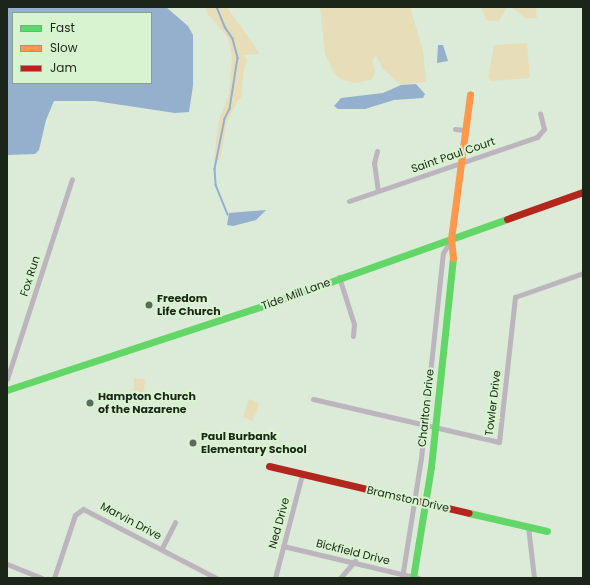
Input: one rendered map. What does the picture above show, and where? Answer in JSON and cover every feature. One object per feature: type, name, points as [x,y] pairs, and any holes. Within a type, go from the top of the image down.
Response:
[{"type":"street","name":"Charlton Drive","points":[[402,576],[415,500],[443,253],[451,239],[462,162],[464,130],[470,94]]},
{"type":"street","name":"Saint Paul Court","points":[[349,201],[541,135],[544,129],[540,113]]},
{"type":"street","points":[[455,129],[464,130]]},
{"type":"street","points":[[377,151],[374,163],[378,191]]},
{"type":"street","name":"Fox Run","points":[[7,379],[72,179]]},
{"type":"street","name":"Tide Mill Lane","points":[[7,390],[234,316],[340,277],[583,192]]},
{"type":"street","name":"Charlton Drive","points":[[414,578],[435,427],[454,250],[451,239]]},
{"type":"street","name":"Towler Drive","points":[[312,399],[499,442],[515,297],[583,273]]},
{"type":"street","points":[[340,277],[354,324],[353,336]]},
{"type":"street","name":"Bramston Drive","points":[[269,466],[547,531]]},
{"type":"street","name":"Ned Drive","points":[[275,578],[302,474]]},
{"type":"street","name":"Marvin Drive","points":[[54,578],[75,515],[83,509],[162,548],[216,578]]},
{"type":"street","points":[[162,548],[175,522]]},
{"type":"street","points":[[528,526],[534,578]]},
{"type":"street","name":"Bickfield Drive","points":[[283,546],[355,561],[402,576],[414,578]]},
{"type":"street","points":[[340,578],[355,561]]},
{"type":"street","points":[[7,564],[41,578]]},
{"type":"shaded area","points":[[206,7],[227,7],[260,54],[243,55],[248,60],[244,68],[241,98],[238,100],[227,122],[221,156],[219,160],[214,161],[218,123],[229,94],[232,56],[228,38],[207,13]]},
{"type":"shaded area","points":[[320,7],[410,7],[423,51],[426,82],[401,85],[383,69],[376,55],[372,60],[375,73],[371,80],[355,83],[342,80],[334,73],[325,54]]},
{"type":"shaded area","points":[[481,7],[507,7],[499,21],[486,20]]},
{"type":"shaded area","points":[[511,7],[536,7],[537,18],[525,18]]},
{"type":"shaded area","points":[[527,43],[530,78],[491,81],[488,78],[494,45]]},
{"type":"shaded area","points":[[134,378],[145,379],[144,396],[134,396]]},
{"type":"shaded area","points":[[249,399],[259,403],[253,421],[243,417]]},
{"type":"water","points":[[7,7],[166,7],[188,26],[193,35],[193,86],[189,112],[175,113],[95,101],[54,101],[46,120],[39,150],[35,154],[7,155]]},
{"type":"water","points":[[438,45],[443,45],[448,61],[437,63]]},
{"type":"water","points":[[416,84],[425,94],[423,98],[394,100],[365,109],[338,109],[334,106],[341,98],[383,93],[401,85]]},
{"type":"water","points":[[266,210],[256,220],[233,226],[227,225],[229,213]]},
{"type":"waterway","points":[[217,7],[225,27],[233,39],[238,58],[230,109],[225,119],[215,169],[216,185],[228,215]]},
{"type":"traffic: fast","points":[[7,390],[260,307],[507,219]]},
{"type":"traffic: fast","points":[[413,578],[431,467],[453,258]]},
{"type":"traffic: fast","points":[[469,513],[547,531]]},
{"type":"traffic: slow","points":[[453,258],[451,239],[470,94]]},
{"type":"traffic: jam","points":[[507,219],[583,192]]},
{"type":"traffic: jam","points":[[269,466],[469,513]]},
{"type":"place","name":"Freedom Life Church","points":[[149,305]]},
{"type":"place","name":"Hampton Church of the Nazarene","points":[[90,403]]},
{"type":"place","name":"Paul Burbank Elementary School","points":[[193,443]]}]
